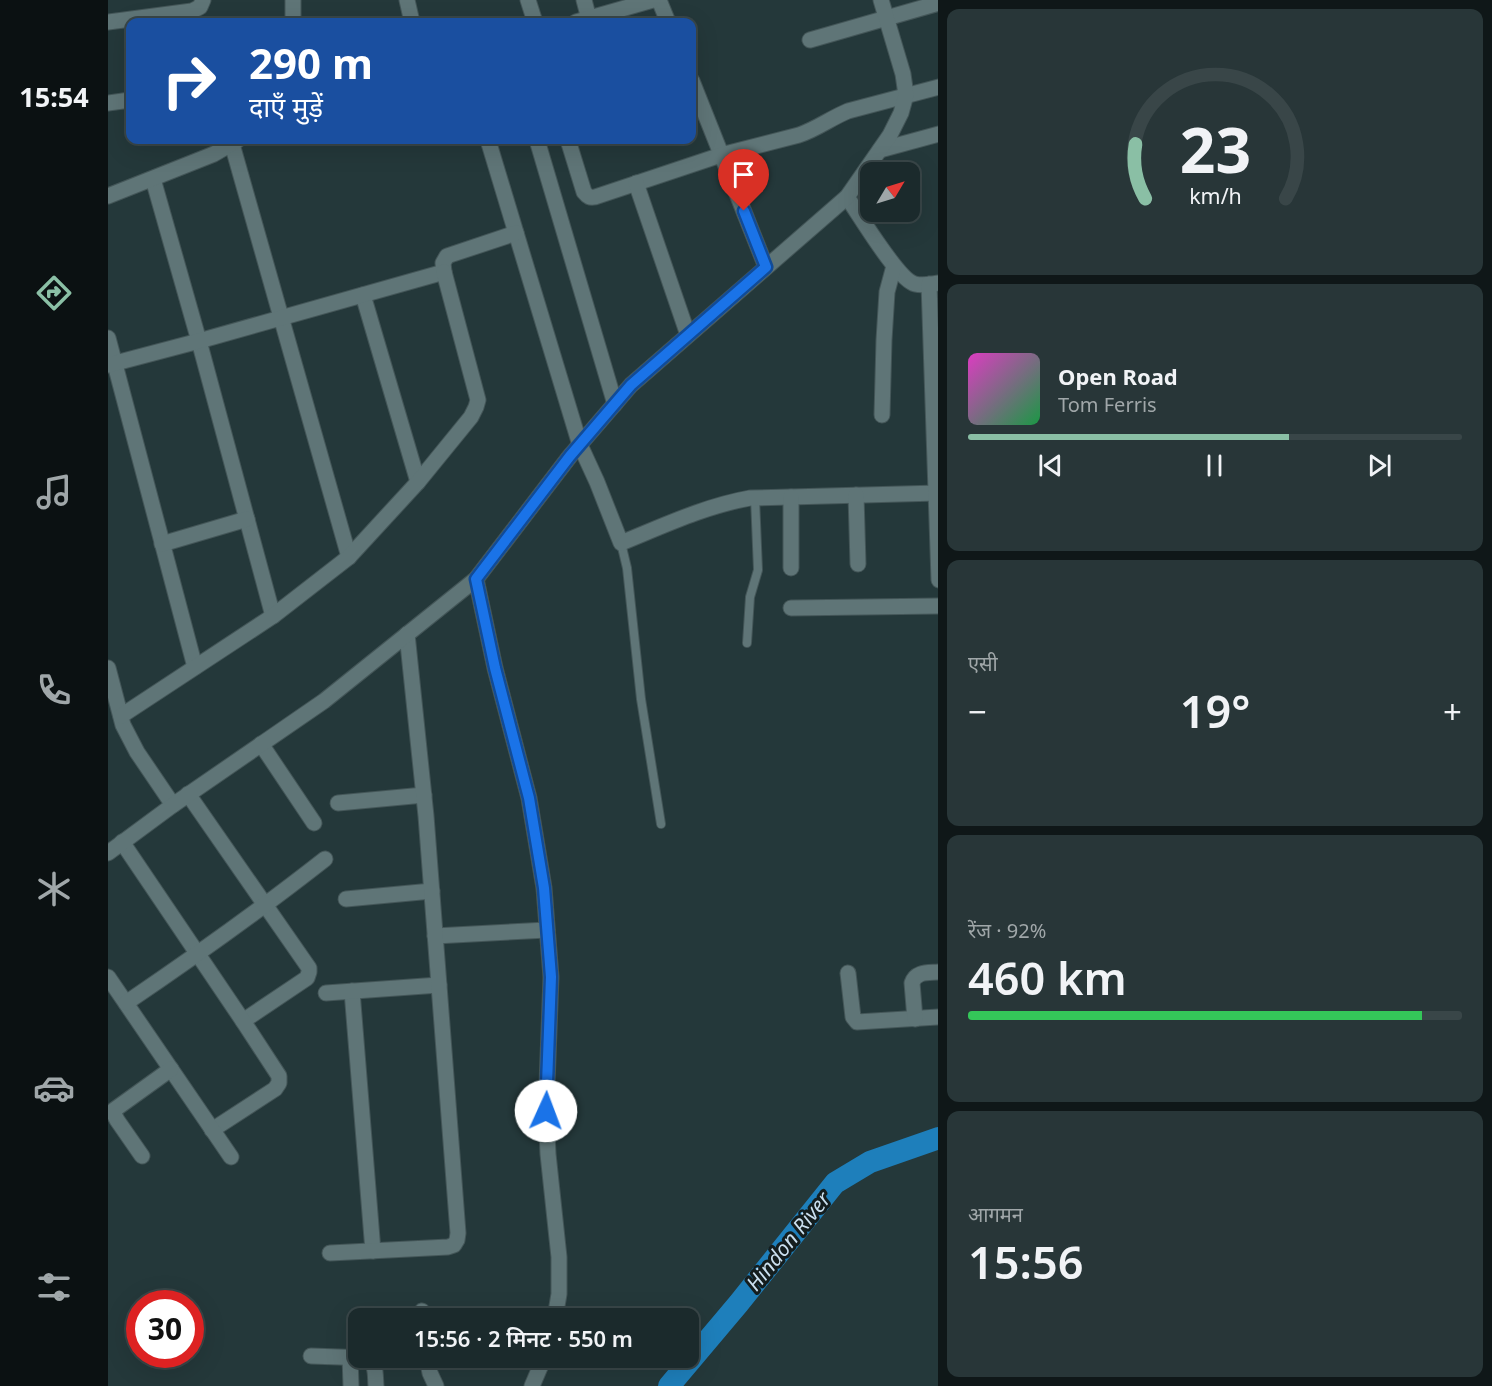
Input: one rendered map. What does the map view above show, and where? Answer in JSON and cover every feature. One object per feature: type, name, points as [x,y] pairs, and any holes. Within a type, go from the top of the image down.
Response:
[{"type":"street","points":[[136,18],[192,10],[200,7],[203,0]]},
{"type":"street","points":[[293,0],[293,18]]},
{"type":"street","points":[[407,0],[411,18]]},
{"type":"street","points":[[528,0],[534,18]]},
{"type":"street","points":[[583,18],[584,0]]},
{"type":"street","points":[[593,18],[653,0]]},
{"type":"street","points":[[659,0],[666,18]]},
{"type":"street","points":[[108,853],[172,805],[324,701],[476,579],[580,445],[631,385],[847,197],[890,135],[901,113],[906,95],[903,74],[881,0]]},
{"type":"street","points":[[810,40],[938,3]]},
{"type":"street","points":[[108,22],[126,19]]},
{"type":"street","points":[[569,144],[585,192],[591,198],[721,155],[812,131],[836,116],[938,87]]},
{"type":"street","points":[[696,91],[766,267]]},
{"type":"street","points":[[108,103],[126,101]]},
{"type":"street","points":[[880,150],[938,134]]},
{"type":"street","points":[[108,196],[214,154],[232,144]]},
{"type":"street","points":[[236,144],[349,557]]},
{"type":"street","points":[[489,144],[580,445],[621,543],[727,502],[755,498],[937,493]]},
{"type":"street","points":[[538,144],[615,404]]},
{"type":"street","points":[[153,179],[273,616]]},
{"type":"street","points":[[636,183],[688,335]]},
{"type":"street","points":[[847,197],[904,277],[914,284],[934,284],[938,536]]},
{"type":"street","points":[[121,716],[273,616],[349,557],[418,482],[471,417],[478,400],[444,272],[444,259],[447,256],[516,233]]},
{"type":"street","points":[[882,415],[887,292],[894,266]]},
{"type":"street","points":[[111,365],[444,272]]},
{"type":"street","points":[[363,295],[418,482]]},
{"type":"street","points":[[108,338],[111,365],[195,667]]},
{"type":"street","points":[[856,495],[858,564]]},
{"type":"street","points":[[791,497],[791,568]]},
{"type":"street","points":[[162,544],[247,519]]},
{"type":"street","points":[[476,579],[495,668],[529,798],[544,888],[551,977],[546,1111],[548,1154],[559,1257],[557,1308]]},
{"type":"street","points":[[791,608],[938,606]]},
{"type":"street","points":[[330,1253],[448,1247],[454,1245],[458,1233],[424,795],[407,634]]},
{"type":"street","points":[[108,668],[123,725],[137,752],[172,805]]},
{"type":"street","points":[[261,744],[314,823]]},
{"type":"street","points":[[188,794],[309,968],[307,978],[243,1020]]},
{"type":"street","points":[[338,803],[424,795]]},
{"type":"street","points":[[122,842],[279,1076],[279,1083],[275,1089],[212,1130]]},
{"type":"street","points":[[126,1003],[266,906],[325,860]]},
{"type":"street","points":[[346,899],[432,891]]},
{"type":"street","points":[[435,936],[547,930]]},
{"type":"street","points":[[915,1019],[913,978],[920,974],[938,972]]},
{"type":"street","points":[[848,973],[853,1017],[857,1022],[938,1017]]},
{"type":"street","points":[[108,977],[231,1157]]},
{"type":"street","points":[[326,993],[439,985]]},
{"type":"street","points":[[352,991],[373,1251]]},
{"type":"street","points":[[142,1156],[117,1120],[114,1110],[171,1069]]},
{"type":"street","points":[[311,1356],[348,1357]]},
{"type":"street","points":[[350,1368],[351,1386]]},
{"type":"street","points":[[374,1368],[376,1386]]},
{"type":"street","points":[[429,1368],[436,1386]]},
{"type":"street","points":[[532,1386],[540,1368]]},
{"type":"lane","points":[[747,643],[750,597],[758,570],[755,498]]},
{"type":"lane","points":[[621,543],[627,568],[642,699],[661,825]]},
{"type":"waterway","name":"Hindon River","points":[[669,1386],[835,1183],[870,1162],[938,1138]]},
{"type":"route","points":[[546,1111],[551,977],[544,888],[529,798],[495,668],[476,579],[570,456],[631,385],[766,267],[744,211]]}]
